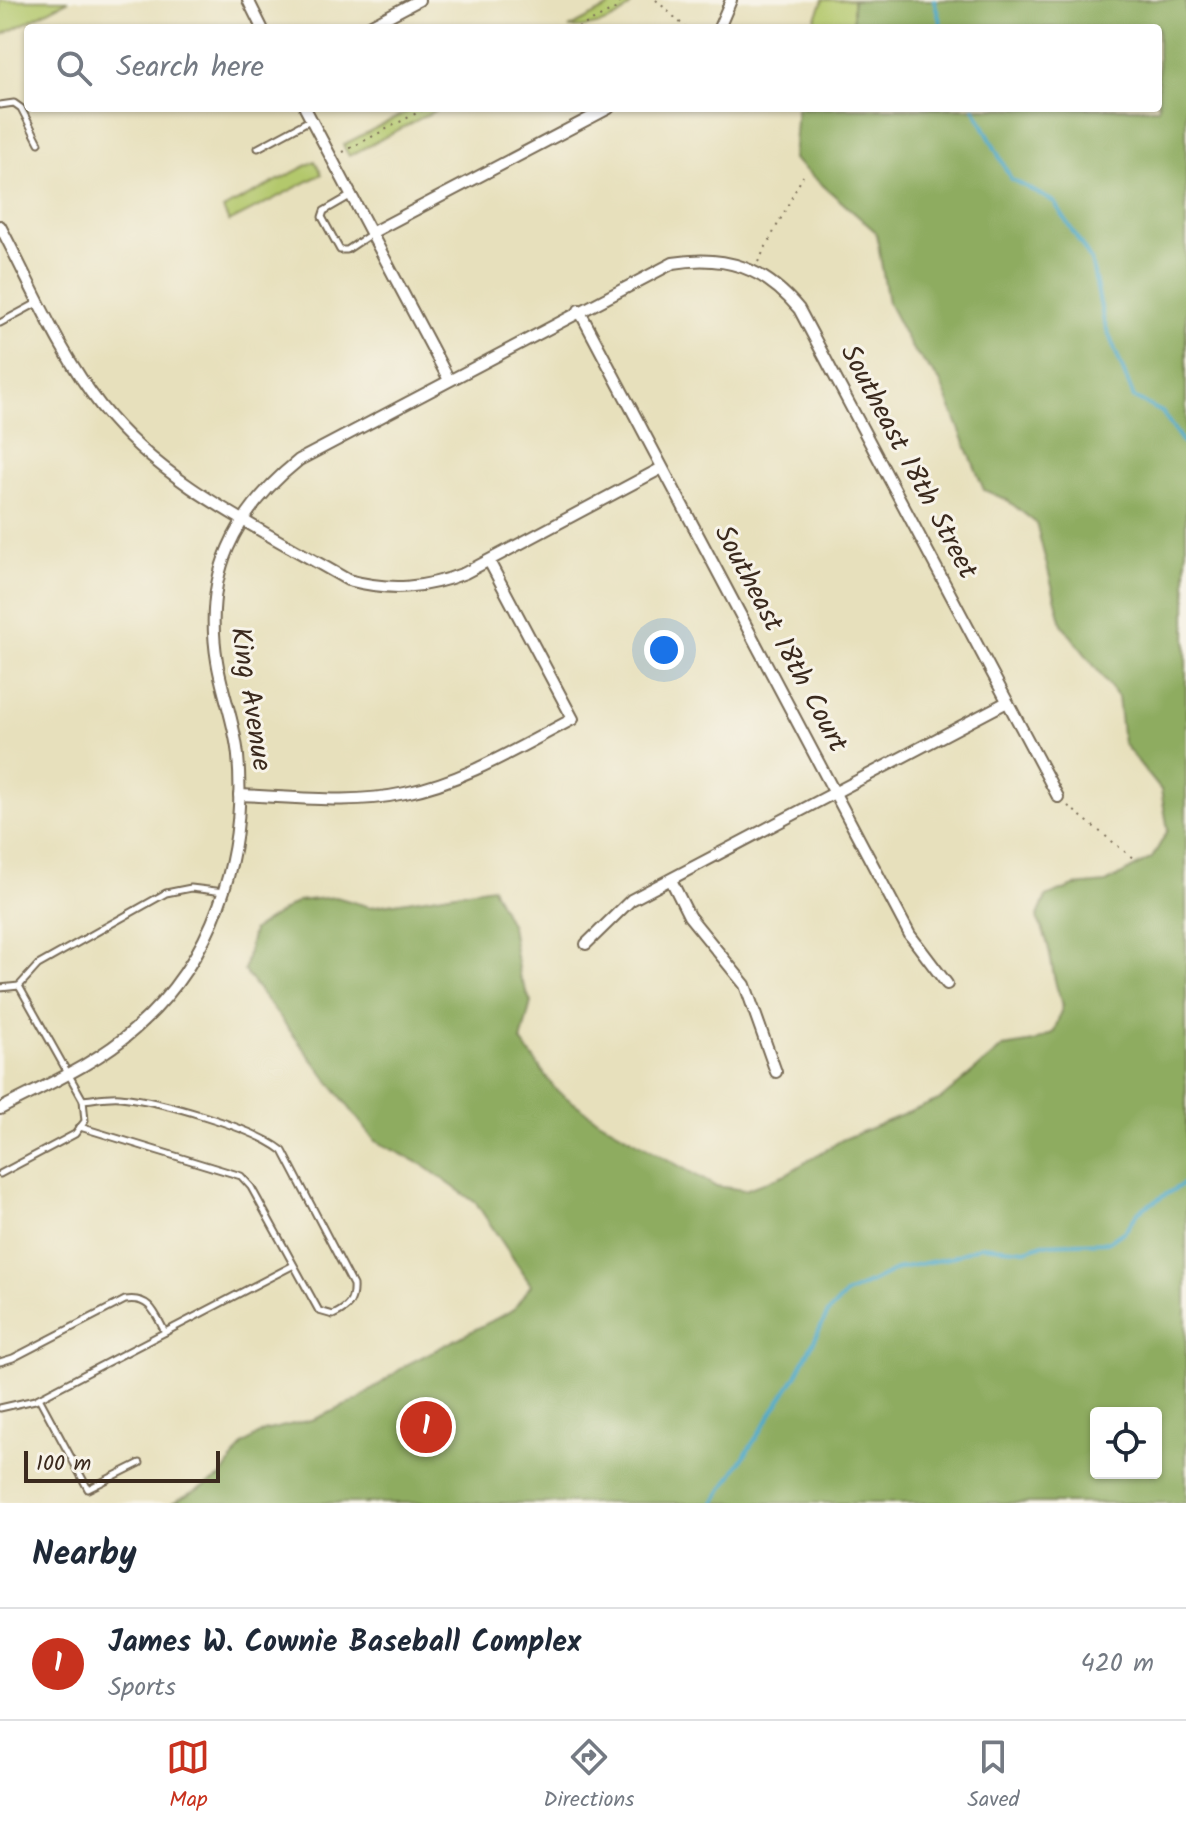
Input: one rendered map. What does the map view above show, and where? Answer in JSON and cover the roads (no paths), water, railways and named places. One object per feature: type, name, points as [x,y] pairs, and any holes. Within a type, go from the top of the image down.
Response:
[{"type":"street","points":[[248,0],[260,24]]},
{"type":"street","points":[[374,24],[419,0]]},
{"type":"street","points":[[721,24],[731,0]]},
{"type":"street","points":[[307,112],[449,380]]},
{"type":"street","points":[[371,233],[601,112]]},
{"type":"street","points":[[0,226],[80,378],[131,440],[175,475],[348,580],[376,587],[407,589],[437,584],[489,561],[662,468]]},
{"type":"street","name":"Southeast 18th Street","points":[[640,278],[673,263],[696,259],[732,262],[754,270],[783,291],[805,319],[1058,797]]},
{"type":"street","name":"King Avenue","points":[[0,1109],[109,1049],[157,1009],[194,960],[225,892],[236,840],[238,755],[217,661],[213,618],[219,574],[242,518],[269,484],[299,460],[640,278]]},
{"type":"street","name":"Southeast 18th Court","points":[[579,310],[910,935],[947,984]]},
{"type":"street","points":[[239,795],[344,799],[404,794],[462,776],[573,719],[489,561]]},
{"type":"street","points":[[586,944],[631,900],[1007,702]]},
{"type":"street","points":[[671,880],[689,916],[745,985],[776,1072]]},
{"type":"lane","points":[[0,105],[14,103],[21,108],[39,143]]},
{"type":"lane","points":[[258,148],[311,120]]},
{"type":"lane","points":[[351,196],[324,211],[322,217],[340,250],[347,250],[371,233]]},
{"type":"lane","points":[[0,323],[40,301]]},
{"type":"lane","points":[[0,988],[19,986],[38,965],[166,893],[191,888],[225,892]]},
{"type":"lane","points":[[0,1174],[80,1127],[85,1121],[83,1100],[19,986]]},
{"type":"lane","points":[[80,1127],[241,1176],[251,1187],[319,1311],[333,1315],[347,1308],[354,1297],[353,1285],[283,1151],[268,1139],[198,1116],[118,1096],[83,1100]]},
{"type":"lane","points":[[0,1408],[39,1398],[292,1266]]},
{"type":"lane","points":[[0,1362],[125,1300],[139,1298],[148,1303],[165,1332]]},
{"type":"lane","points":[[39,1398],[88,1489],[140,1463]]},
{"type":"waterway","points":[[934,0],[941,24]]},
{"type":"waterway","points":[[976,112],[1011,179],[1054,202],[1091,260],[1104,322],[1134,398],[1162,412],[1186,447]]},
{"type":"waterway","points":[[714,1503],[796,1376],[828,1313],[845,1295],[900,1268],[950,1258],[981,1246],[1026,1250],[1043,1244],[1109,1242],[1126,1230],[1139,1211],[1186,1182]]},
{"type":"place","name":"James W. Cownie Baseball Complex","points":[[426,1427]]}]
